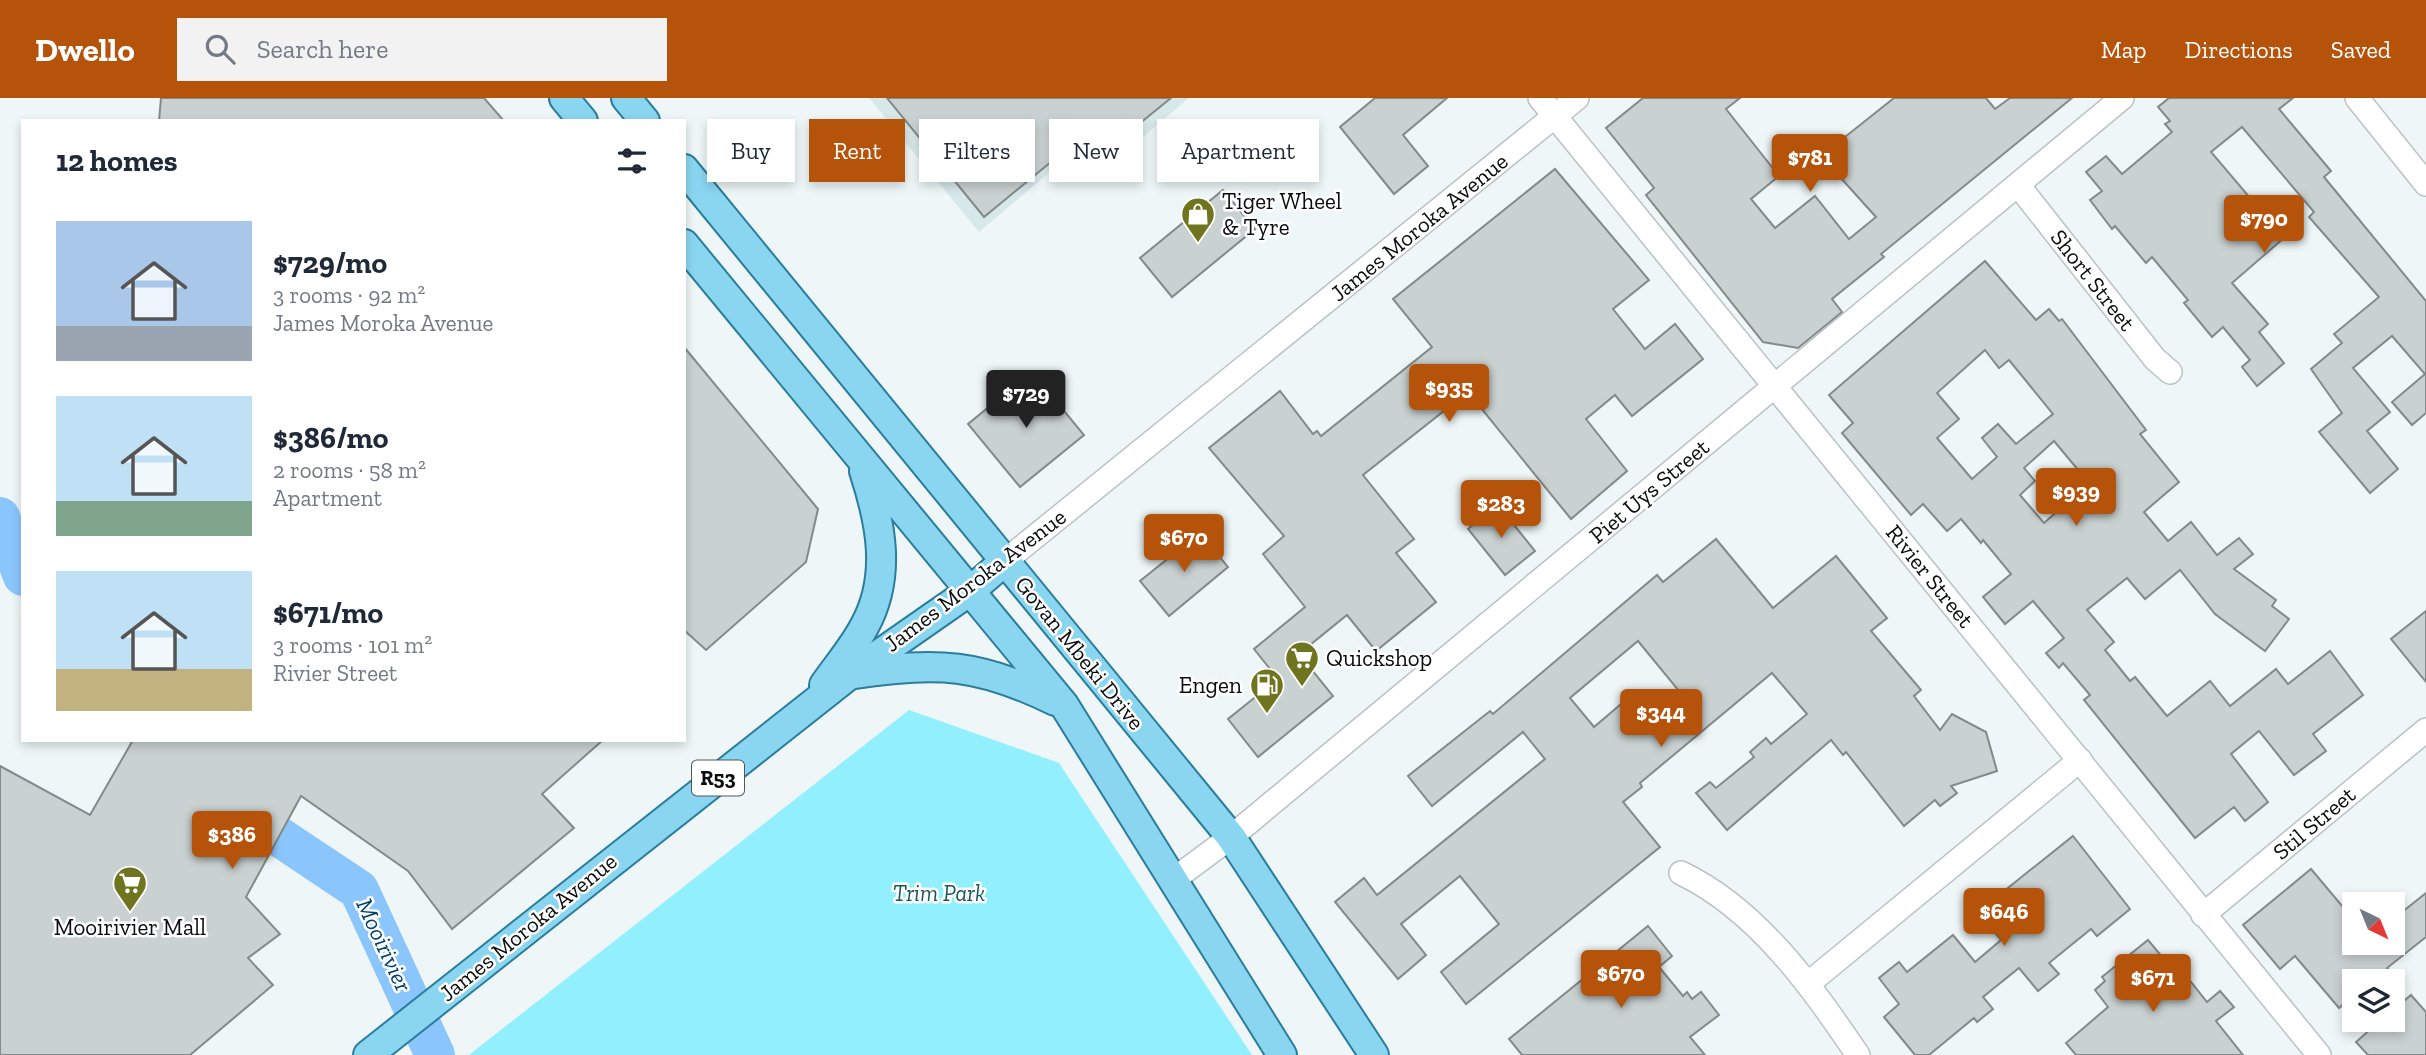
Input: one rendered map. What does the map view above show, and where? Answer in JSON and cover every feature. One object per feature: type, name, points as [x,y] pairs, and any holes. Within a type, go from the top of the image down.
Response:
[{"type":"main road","points":[[564,98],[581,119]]},
{"type":"main road","points":[[626,98],[643,119]]},
{"type":"main road","name":"Govan Mbeki Drive","points":[[686,171],[1231,837],[1374,1055]]},
{"type":"main road","name":"Govan Mbeki Drive","points":[[686,246],[1064,705],[1282,1055]]},
{"type":"main road","points":[[807,710],[864,629],[876,602],[882,564],[880,530],[859,456]]},
{"type":"main road","name":"James Moroka Avenue","points":[[368,1055],[848,676],[970,591],[1005,561]]},
{"type":"main road","points":[[848,676],[902,667],[959,667],[1023,685],[1064,705]]},
{"type":"street","name":"James Moroka Avenue","points":[[1005,561],[1548,107],[1577,98]]},
{"type":"street","name":"Piet Uys Street","points":[[1173,880],[1231,837],[2122,98]]},
{"type":"street","points":[[2357,98],[2426,184]]},
{"type":"street","name":"Rivier Street","points":[[1548,107],[2319,1055]]},
{"type":"street","name":"Short Street","points":[[2018,185],[2155,359],[2170,372]]},
{"type":"street","name":"Stil Street","points":[[2203,915],[2426,730]]},
{"type":"street","points":[[1809,983],[2080,760]]},
{"type":"street","points":[[1681,873],[1734,905],[1809,983],[1858,1055]]},
{"type":"shaded area","points":[[869,98],[1189,98],[1164,119],[1157,119],[1157,125],[1143,137],[1143,119],[1049,119],[1049,173],[979,232],[938,182],[1035,182],[1035,119],[919,119],[919,159],[905,142],[905,119],[886,119]]},
{"type":"green space","name":"Trim Park","points":[[909,710],[1059,763],[1252,1055],[469,1055]]},
{"type":"building","points":[[161,98],[484,98],[502,119],[159,119]]},
{"type":"building","points":[[887,98],[1171,98],[1143,121],[1049,119],[1049,164],[1035,175],[1035,119],[919,119],[919,137]]},
{"type":"building","points":[[1375,98],[1447,98],[1403,135],[1428,166],[1394,194],[1340,127]]},
{"type":"building","points":[[1643,98],[1740,98],[1726,109],[1779,176],[1751,199],[1775,228],[1815,196],[1849,239],[1876,217],[1821,156],[1894,98],[1986,98],[1995,109],[2010,98],[2072,98],[1881,254],[1884,257],[1832,299],[1842,312],[1798,348],[1763,342],[1646,195],[1654,188],[1606,128]]},
{"type":"building","points":[[2169,98],[2293,98],[2279,109],[2331,171],[2324,177],[2426,301],[2426,413],[2412,425],[2392,402],[2425,374],[2392,336],[2353,368],[2390,412],[2367,431],[2398,469],[2370,493],[2319,432],[2342,413],[2311,369],[2342,343],[2334,334],[2379,297],[2309,217],[2314,212],[2242,127],[2211,152],[2284,238],[2232,283],[2268,324],[2259,332],[2284,363],[2257,386],[2242,367],[2250,360],[2223,327],[2212,337],[2184,303],[2188,300],[2152,257],[2146,263],[2115,226],[2112,229],[2090,200],[2102,191],[2086,172],[2106,156],[2122,174],[2172,132],[2165,124],[2170,121],[2158,107]]},
{"type":"building","points":[[1555,169],[1649,280],[1613,309],[1645,349],[1675,324],[1703,359],[1632,416],[1615,395],[1586,419],[1627,471],[1571,519],[1468,392],[1363,475],[1414,539],[1396,553],[1436,602],[1376,651],[1347,615],[1299,654],[1333,696],[1258,757],[1228,719],[1278,679],[1254,649],[1305,607],[1263,554],[1284,536],[1209,448],[1280,391],[1313,434],[1317,431],[1321,436],[1432,347],[1393,299]]},
{"type":"building","points":[[955,182],[1027,182],[984,217]]},
{"type":"building","name":"Tiger Wheel & Tyre","points":[[1223,190],[1255,229],[1172,297],[1140,258]]},
{"type":"building","points":[[1985,261],[2036,320],[2049,309],[2059,321],[2062,319],[2146,430],[2140,434],[2179,482],[2144,512],[2168,541],[2191,522],[2217,555],[2239,538],[2253,554],[2234,569],[2276,600],[2272,606],[2289,619],[2265,651],[2215,614],[2180,570],[2145,599],[2127,578],[2087,610],[2114,642],[2105,650],[2130,681],[2135,677],[2167,716],[2210,681],[2230,706],[2276,669],[2288,684],[2330,651],[2363,695],[2313,734],[2326,751],[2294,775],[2259,731],[2231,754],[2268,802],[2245,821],[2234,807],[2195,838],[2084,700],[2090,695],[2063,663],[2059,668],[2046,653],[2064,638],[2033,601],[2005,624],[1983,597],[2011,574],[1983,540],[1981,543],[1961,519],[1947,531],[1923,504],[1911,515],[1842,433],[1853,423],[1829,395]],"holes":[[[1985,350],[1999,368],[2009,360],[2053,414],[2016,444],[1998,424],[1982,438],[1997,457],[1972,479],[1937,438],[1959,419],[1937,393]],[[2054,441],[2089,483],[2044,523],[2020,495],[2035,481],[2024,468]]]},
{"type":"building","points":[[686,349],[818,509],[806,562],[706,650],[686,632]]},
{"type":"building","points":[[1032,372],[1084,435],[1020,487],[968,424]]},
{"type":"building","points":[[1498,505],[1535,551],[1505,575],[1468,529]]},
{"type":"building","points":[[1200,533],[1228,567],[1169,616],[1140,581]]},
{"type":"building","points":[[1716,539],[1773,608],[1836,556],[1887,618],[1871,631],[1921,690],[1914,696],[1940,730],[1952,714],[1986,732],[1997,771],[1951,786],[1957,793],[1940,806],[1935,800],[1904,826],[1846,752],[1843,755],[1831,740],[1727,830],[1696,793],[1710,782],[1716,788],[1754,757],[1750,752],[1766,738],[1771,744],[1807,714],[1772,673],[1640,783],[1642,787],[1623,802],[1660,847],[1466,1004],[1441,972],[1499,924],[1460,876],[1401,924],[1426,955],[1398,979],[1335,902],[1364,878],[1377,895],[1545,759],[1523,732],[1432,806],[1408,776],[1490,711],[1493,714],[1657,575],[1663,582]],"holes":[[[1638,641],[1684,697],[1656,720],[1634,693],[1594,727],[1570,698]]]},
{"type":"building","points":[[2426,611],[2426,682],[2391,639]]},
{"type":"building","name":"Mooirivier Mall","points":[[132,742],[601,742],[542,794],[574,828],[452,929],[408,871],[301,796],[246,897],[280,934],[248,958],[273,985],[190,1055],[0,1055],[0,766],[90,815]]},
{"type":"building","points":[[2073,836],[2130,909],[2097,936],[2091,929],[2049,963],[2059,974],[2038,991],[2019,968],[1983,997],[1993,1009],[1977,1022],[1974,1018],[1929,1055],[1915,1055],[1884,1017],[1899,1004],[1879,978],[1899,962],[1907,972],[1953,935],[1975,962],[2001,940],[1980,914],[2001,897],[1999,895]]},
{"type":"building","points":[[2311,869],[2342,906],[2342,956],[2402,956],[2388,969],[2342,969],[2342,1005],[2339,1008],[2295,956],[2280,969],[2243,925]]},
{"type":"building","points":[[2426,893],[2426,937],[2405,954],[2405,910]]},
{"type":"building","points":[[1648,926],[1672,956],[1659,967],[1683,996],[1687,992],[1692,999],[1701,992],[1719,1015],[1690,1037],[1705,1055],[1522,1055],[1509,1039]]},
{"type":"building","points":[[2148,940],[2164,959],[2159,963],[2181,990],[2191,982],[2207,1002],[2220,991],[2234,1007],[2216,1021],[2243,1055],[2076,1055],[2066,1043],[2108,1007],[2095,990],[2105,981],[2102,977]]},
{"type":"building","points":[[2411,995],[2426,1012],[2426,1055],[2368,1055],[2356,1042],[2367,1032],[2405,1032],[2405,1000]]},
{"type":"waterway","name":"Mooirivier","points":[[0,517],[21,571]]},
{"type":"waterway","name":"Mooirivier","points":[[233,806],[359,890],[435,1055]]},
{"type":"place","name":"Tiger Wheel & Tyre","points":[[1198,244]]},
{"type":"place","name":"Quickshop","points":[[1302,688]]},
{"type":"place","name":"Engen","points":[[1267,715]]},
{"type":"place","name":"Mooirivier Mall","points":[[130,913]]}]
